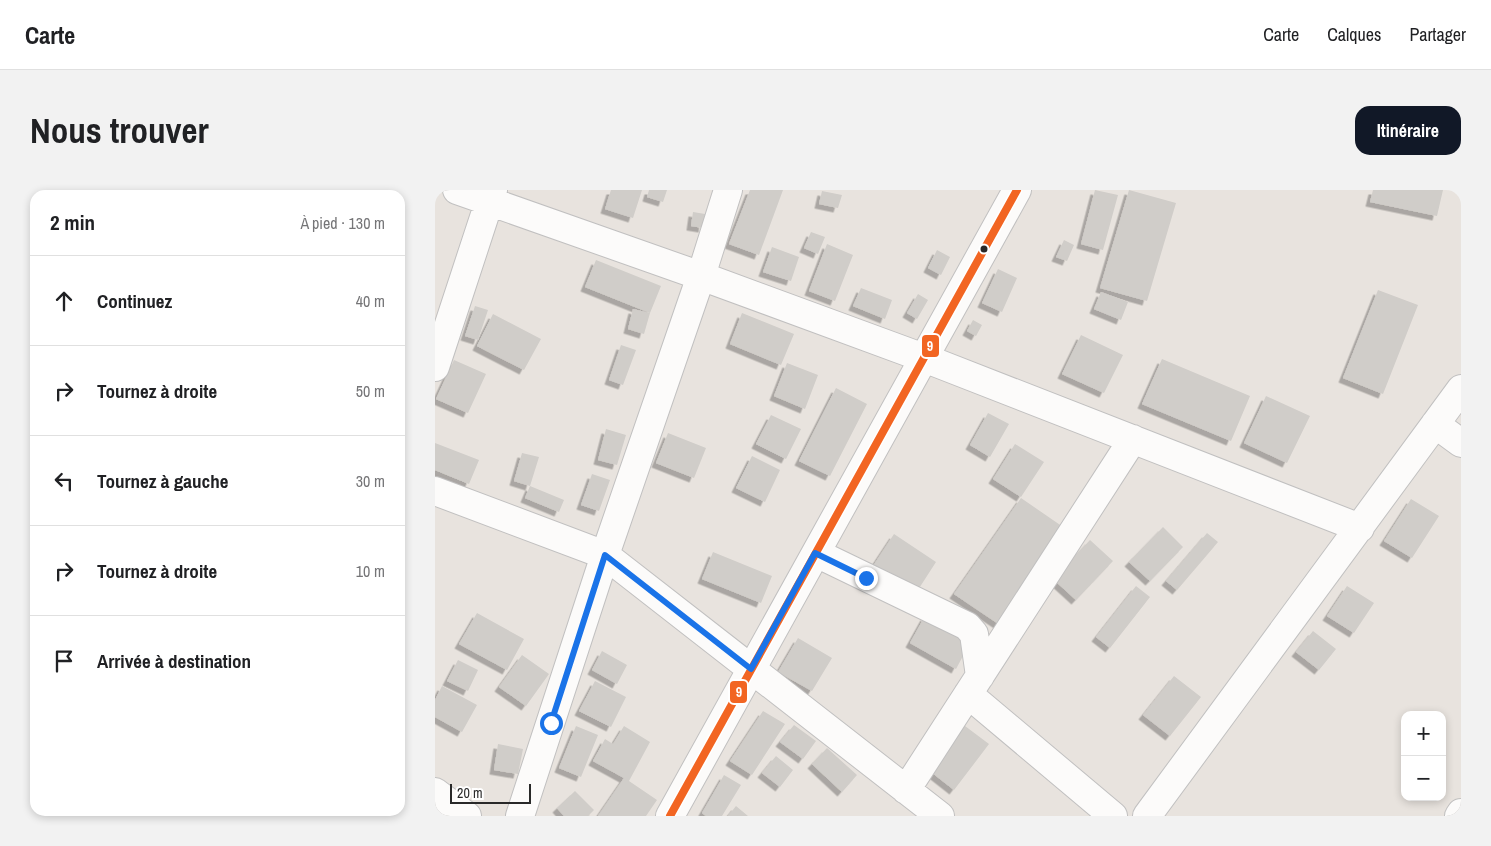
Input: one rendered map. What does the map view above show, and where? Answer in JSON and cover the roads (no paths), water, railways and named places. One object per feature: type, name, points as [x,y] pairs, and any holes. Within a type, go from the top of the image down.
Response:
[{"type":"street","points":[[457,190],[491,196],[924,358],[1360,528]]},
{"type":"street","points":[[520,816],[605,555],[701,276],[728,190]]},
{"type":"street","points":[[670,816],[1017,190]]},
{"type":"street","points":[[435,367],[491,196]]},
{"type":"street","points":[[1147,816],[1461,389]]},
{"type":"street","points":[[1435,424],[1461,442]]},
{"type":"street","points":[[906,790],[1133,439]]},
{"type":"street","points":[[435,491],[605,555],[941,816]]},
{"type":"street","points":[[815,553],[967,626],[974,634],[974,685],[1113,816]]},
{"type":"street","points":[[435,792],[467,816]]}]
